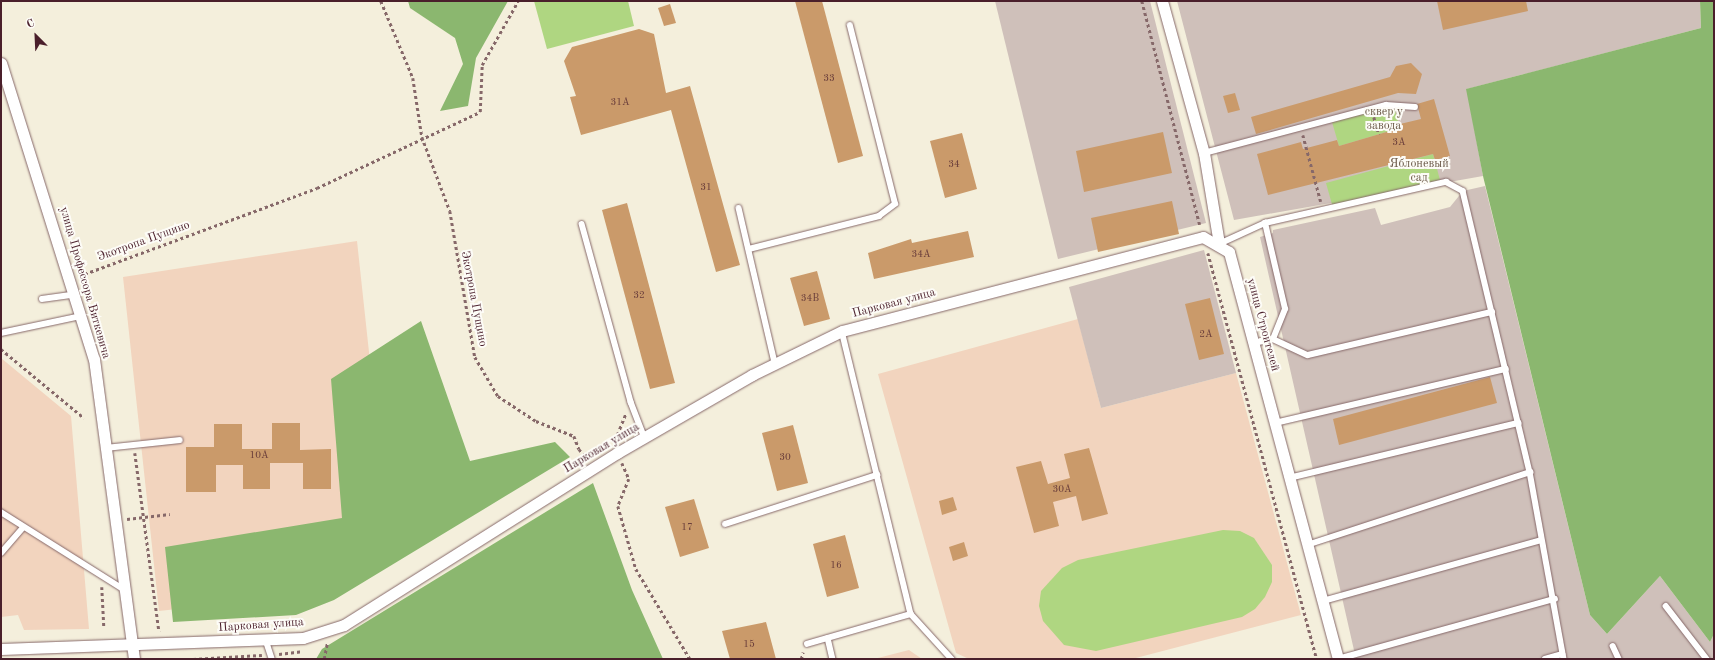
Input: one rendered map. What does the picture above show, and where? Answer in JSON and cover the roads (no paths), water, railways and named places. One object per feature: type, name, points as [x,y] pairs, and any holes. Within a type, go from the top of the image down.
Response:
[{"type":"street","name":"улица Строителей","points":[[1162,1],[1204,153],[1219,244],[1228,252],[1254,343],[1338,659]]},
{"type":"street","name":"улица Профессора Виткевича","points":[[1,63],[72,279],[94,359],[114,521],[134,659]]},
{"type":"street","name":"Парковая улица","points":[[1,649],[132,646],[303,638],[344,625],[617,453],[775,364],[842,332],[1203,237],[1219,244]]},
{"type":"lane","points":[[749,249],[880,216],[895,204],[850,26]]},
{"type":"lane","points":[[1204,153],[1372,108],[1393,104],[1415,107]]},
{"type":"lane","points":[[1219,244],[1265,223],[1446,182],[1463,191],[1530,472],[1541,540],[1555,599],[1563,657],[1545,659]]},
{"type":"lane","points":[[739,208],[775,364]]},
{"type":"lane","points":[[1265,223],[1284,309],[1273,339]]},
{"type":"lane","points":[[582,224],[631,402],[645,438]]},
{"type":"lane","points":[[42,299],[76,294]]},
{"type":"lane","points":[[1254,343],[1273,339],[1308,355],[1492,312]]},
{"type":"lane","points":[[1,332],[82,316]]},
{"type":"lane","points":[[842,332],[911,614],[952,659]]},
{"type":"lane","points":[[1275,423],[1506,369]]},
{"type":"lane","points":[[1289,478],[1518,423]]},
{"type":"lane","points":[[105,448],[180,440]]},
{"type":"lane","points":[[1307,545],[1530,472]]},
{"type":"lane","points":[[725,524],[877,475]]},
{"type":"lane","points":[[1,512],[101,579],[124,590]]},
{"type":"lane","points":[[1,552],[23,528]]},
{"type":"lane","points":[[1323,600],[1541,540]]},
{"type":"lane","points":[[1338,659],[1555,599]]},
{"type":"lane","points":[[1666,606],[1707,659]]},
{"type":"lane","points":[[807,644],[911,614]]},
{"type":"lane","points":[[828,638],[833,659]]},
{"type":"lane","points":[[266,640],[272,659]]},
{"type":"lane","points":[[1613,646],[1619,659]]},
{"type":"park label","name":"сквер у завода","points":[[1384,120]]},
{"type":"park label","name":"Яблоневый сад","points":[[1419,172]]}]
